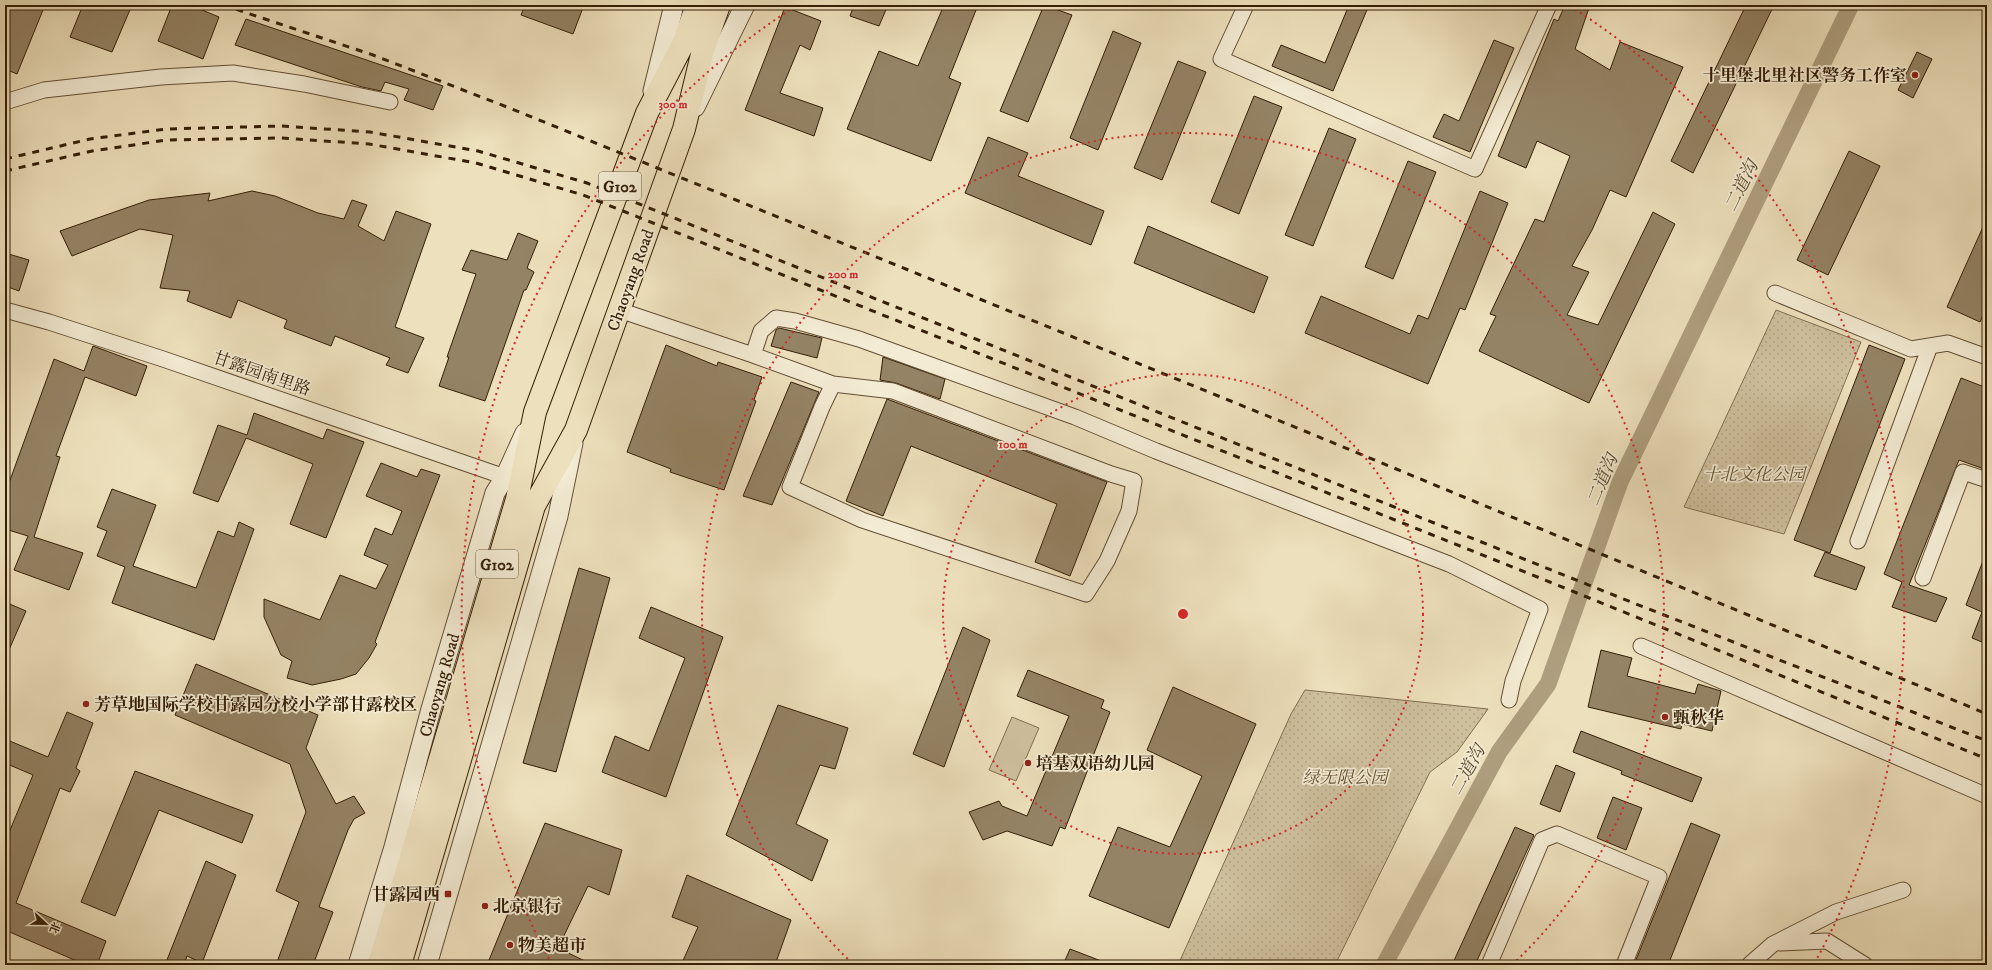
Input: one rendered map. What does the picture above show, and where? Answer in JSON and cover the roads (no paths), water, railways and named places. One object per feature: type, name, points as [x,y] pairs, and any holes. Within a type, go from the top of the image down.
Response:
[{"type":"highway","name":"Chaoyang Road","points":[[400,965],[517,498],[535,412],[647,113],[684,42],[697,5]]},
{"type":"highway","name":"Chaoyang Road","points":[[379,965],[534,506],[576,430],[684,130],[703,50],[719,5]]},
{"type":"street","name":"Chaoyang Road","points":[[647,113],[674,5]]},
{"type":"street","name":"Chaoyang Road","points":[[684,130],[745,5]]},
{"type":"street","points":[[1246,5],[1221,59],[1475,169],[1548,5]]},
{"type":"street","points":[[5,102],[44,90],[161,77],[234,72],[304,84],[390,102]]},
{"type":"street","points":[[1775,293],[1911,349],[1948,343],[1985,352]]},
{"type":"street","name":"甘露园南里路","points":[[5,310],[49,322],[163,359],[505,477]]},
{"type":"street","points":[[619,310],[753,355],[833,384],[893,391],[1110,474],[1134,481],[1129,511],[1107,561],[1086,594],[862,520],[790,487],[822,407],[833,384]]},
{"type":"street","points":[[753,355],[761,331],[776,318],[795,321],[858,339],[1075,418],[1156,451],[1449,564],[1540,609],[1513,681],[1509,700]]},
{"type":"street","points":[[1858,542],[1930,346]]},
{"type":"street","name":"Chaoyang Road","points":[[358,965],[394,847],[432,709],[495,493],[505,477],[535,412]]},
{"type":"street","name":"Chaoyang Road","points":[[427,965],[558,516],[576,430]]},
{"type":"street","points":[[1922,578],[1963,472],[1987,480]]},
{"type":"street","points":[[1641,646],[1987,796]]},
{"type":"street","points":[[432,709],[496,729]]},
{"type":"street","points":[[1489,965],[1542,840],[1557,834],[1659,877],[1624,965]]},
{"type":"street","points":[[1749,965],[1773,944],[1836,912],[1903,890]]},
{"type":"street","points":[[1773,944],[1827,941],[1865,965]]},
{"type":"waterway","name":"二道沟","points":[[1384,965],[1499,752],[1548,684],[1620,482],[1851,5]]},
{"type":"railway","points":[[223,5],[373,55],[512,109],[1307,432],[1987,714]]},
{"type":"railway","points":[[5,159],[90,139],[166,129],[281,126],[370,132],[478,151],[587,183],[1636,604],[1987,741]]},
{"type":"railway","points":[[5,171],[92,151],[167,140],[281,138],[369,144],[476,163],[583,195],[1530,574],[1987,759]]},
{"type":"place","name":"十里堡北里社区警务工作室","points":[[1915,75]]},
{"type":"place","name":"芳草地国际学校甘露园分校小学部甘露校区","points":[[86,704]]},
{"type":"place","name":"甄秋华","points":[[1665,717]]},
{"type":"place","name":"培基双语幼儿园","points":[[1028,763]]},
{"type":"place","name":"甘露园西","points":[[448,894]]},
{"type":"place","name":"北京银行","points":[[485,906]]},
{"type":"place","name":"物美超市","points":[[510,945]]},
{"type":"park label","name":"十北文化公园","points":[[1754,474]]},
{"type":"park label","name":"绿无限公园","points":[[1345,777]]}]
